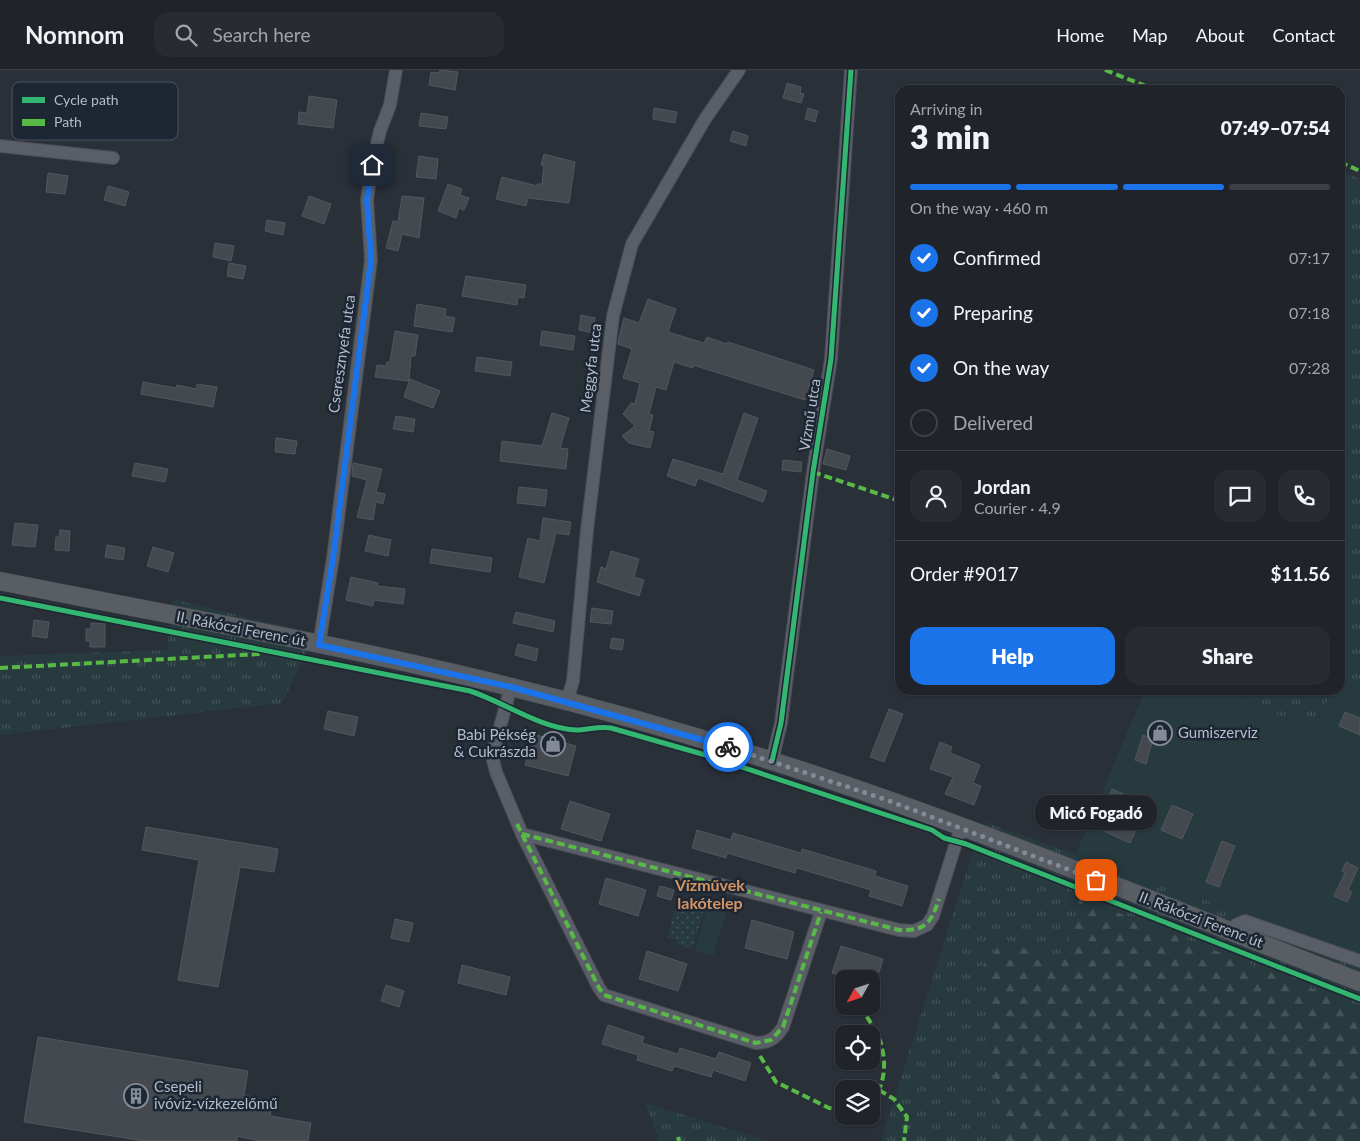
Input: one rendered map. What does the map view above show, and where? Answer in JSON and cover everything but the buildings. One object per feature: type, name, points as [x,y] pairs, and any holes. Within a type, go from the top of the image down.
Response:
[{"type":"main road","name":"II. Rákóczi Ferenc út","points":[[0,581],[319,645],[511,687],[772,761],[961,828],[1360,982]]},
{"type":"street","name":"Cseresznyefa utca","points":[[319,645],[333,558],[371,260],[367,200],[372,165],[380,131],[390,105],[396,70]]},
{"type":"street","name":"Meggyfa utca","points":[[567,702],[573,681],[587,530],[613,316],[632,244],[705,119],[739,70]]},
{"type":"street","name":"Vízmű utca","points":[[772,761],[781,723],[813,472],[831,359],[852,70]]},
{"type":"street","points":[[0,146],[113,158]]},
{"type":"street","points":[[511,687],[492,756],[496,772],[522,834],[599,988],[604,994],[756,1043],[771,1040],[778,1034],[782,1026],[821,912]]},
{"type":"street","points":[[522,834],[821,912],[899,930],[914,931],[927,925],[933,916],[961,828]]},
{"type":"street","points":[[1233,933],[1236,926],[1245,921],[1360,961]]},
{"type":"green space","points":[[1345,173],[1360,179],[1360,689],[1345,681]]},
{"type":"green space","points":[[173,599],[315,634],[282,703],[0,735],[0,656],[167,650]]},
{"type":"green space","points":[[1345,681],[1360,689],[1360,958],[1223,906],[1075,856],[1143,695],[1241,695],[1311,732],[1330,695],[1345,695]]},
{"type":"green space","points":[[1241,695],[1330,695],[1311,732]]},
{"type":"green space","points":[[984,822],[1223,906],[1360,958],[1360,1007],[1080,898],[1063,962],[1003,941],[984,964],[1000,1141],[881,1141],[971,857]]},
{"type":"green space","points":[[678,898],[705,906],[693,949],[676,944],[677,940],[667,937]]},
{"type":"green space","points":[[1080,898],[1360,1007],[1360,1141],[1000,1141],[984,964],[1003,941],[1063,961]]},
{"type":"green space","points":[[708,906],[726,912],[713,956],[695,950]]},
{"type":"green space","points":[[645,1103],[768,1141],[659,1141]]},
{"type":"marked path","points":[[1105,70],[1143,85]]},
{"type":"marked path","points":[[1345,164],[1360,171]]},
{"type":"marked path","points":[[813,472],[895,499]]},
{"type":"marked path","points":[[0,668],[260,654]]},
{"type":"marked path","points":[[517,824],[604,995],[756,1043],[771,1040],[783,1027],[821,912]]},
{"type":"marked path","points":[[522,834],[899,930],[916,929],[926,924],[930,920],[939,899]]},
{"type":"marked path","points":[[866,1015],[881,1043],[884,1068],[880,1087]]},
{"type":"marked path","points":[[760,1056],[776,1082],[829,1108],[835,1109]]},
{"type":"marked path","points":[[880,1091],[894,1099],[907,1117],[904,1141]]},
{"type":"marked path","points":[[678,1137],[679,1141]]},
{"type":"cycle path","points":[[772,761],[781,723],[813,472],[831,359],[851,70]]},
{"type":"cycle path","points":[[0,598],[470,691],[549,725],[576,730],[601,727],[611,728],[702,754],[932,830],[944,838],[966,844],[1360,999]]},
{"type":"way so far","points":[[728,747],[887,800],[1096,880]]},
{"type":"place","name":"Gumiszerviz","points":[[1160,733]]},
{"type":"place","name":"Babi Pékség & Cukrászda","points":[[553,744]]},
{"type":"place","name":"Micó Fogadó","points":[[1096,880]]},
{"type":"place","name":"Csepeli ivóvíz-vízkezelőmű","points":[[136,1096]]},
{"type":"district","name":"Vízművek lakótelep","points":[[710,894]]},
{"type":"route","points":[[372,165],[367,200],[371,260],[333,558],[319,645],[511,687],[728,747]]}]
